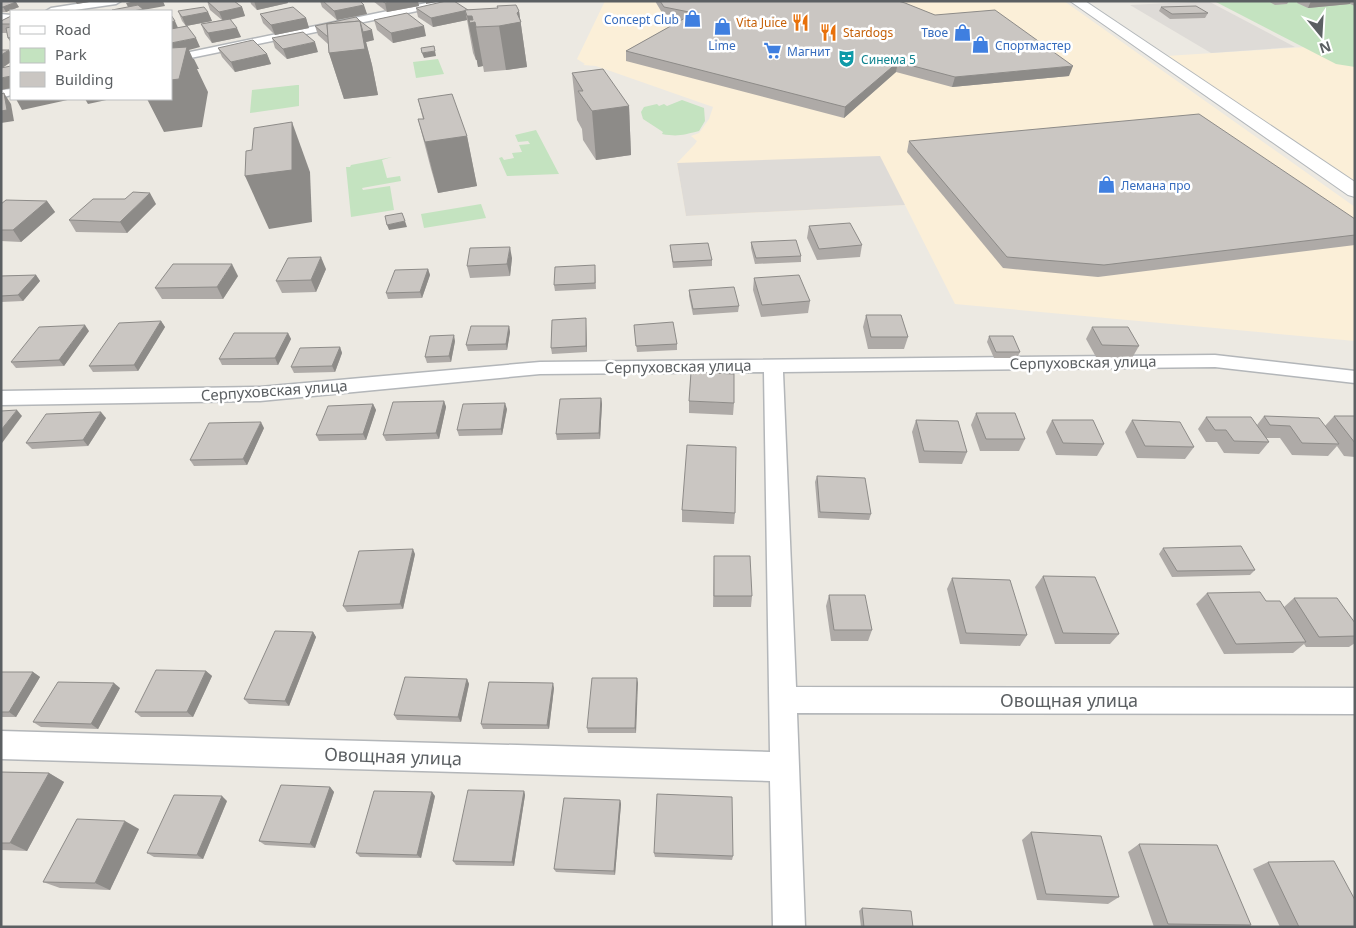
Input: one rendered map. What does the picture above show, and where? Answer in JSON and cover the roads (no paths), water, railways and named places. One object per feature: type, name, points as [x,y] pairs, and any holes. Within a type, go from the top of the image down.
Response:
[{"type":"street","points":[[58,10],[116,1]]},
{"type":"street","points":[[172,59],[451,1]]},
{"type":"street","points":[[1076,1],[1355,191]]},
{"type":"street","name":"Серпуховская улица","points":[[1,398],[260,394],[540,368],[1215,361],[1355,377]]},
{"type":"street","points":[[773,365],[789,927]]},
{"type":"street","name":"Овощная улица","points":[[782,700],[1355,701]]},
{"type":"street","name":"Овощная улица","points":[[1,745],[784,767]]},
{"type":"place","name":"Concept Club","points":[[693,19]]},
{"type":"place","name":"Vita Juice","points":[[801,22]]},
{"type":"place","name":"Lime","points":[[722,26]]},
{"type":"place","name":"Stardogs","points":[[829,32]]},
{"type":"place","name":"Твое","points":[[962,32]]},
{"type":"place","name":"Спортмастер","points":[[981,45]]},
{"type":"place","name":"Магнит","points":[[773,51]]},
{"type":"place","name":"Синема 5","points":[[847,59]]},
{"type":"place","name":"Лемана про","points":[[1107,185]]}]
